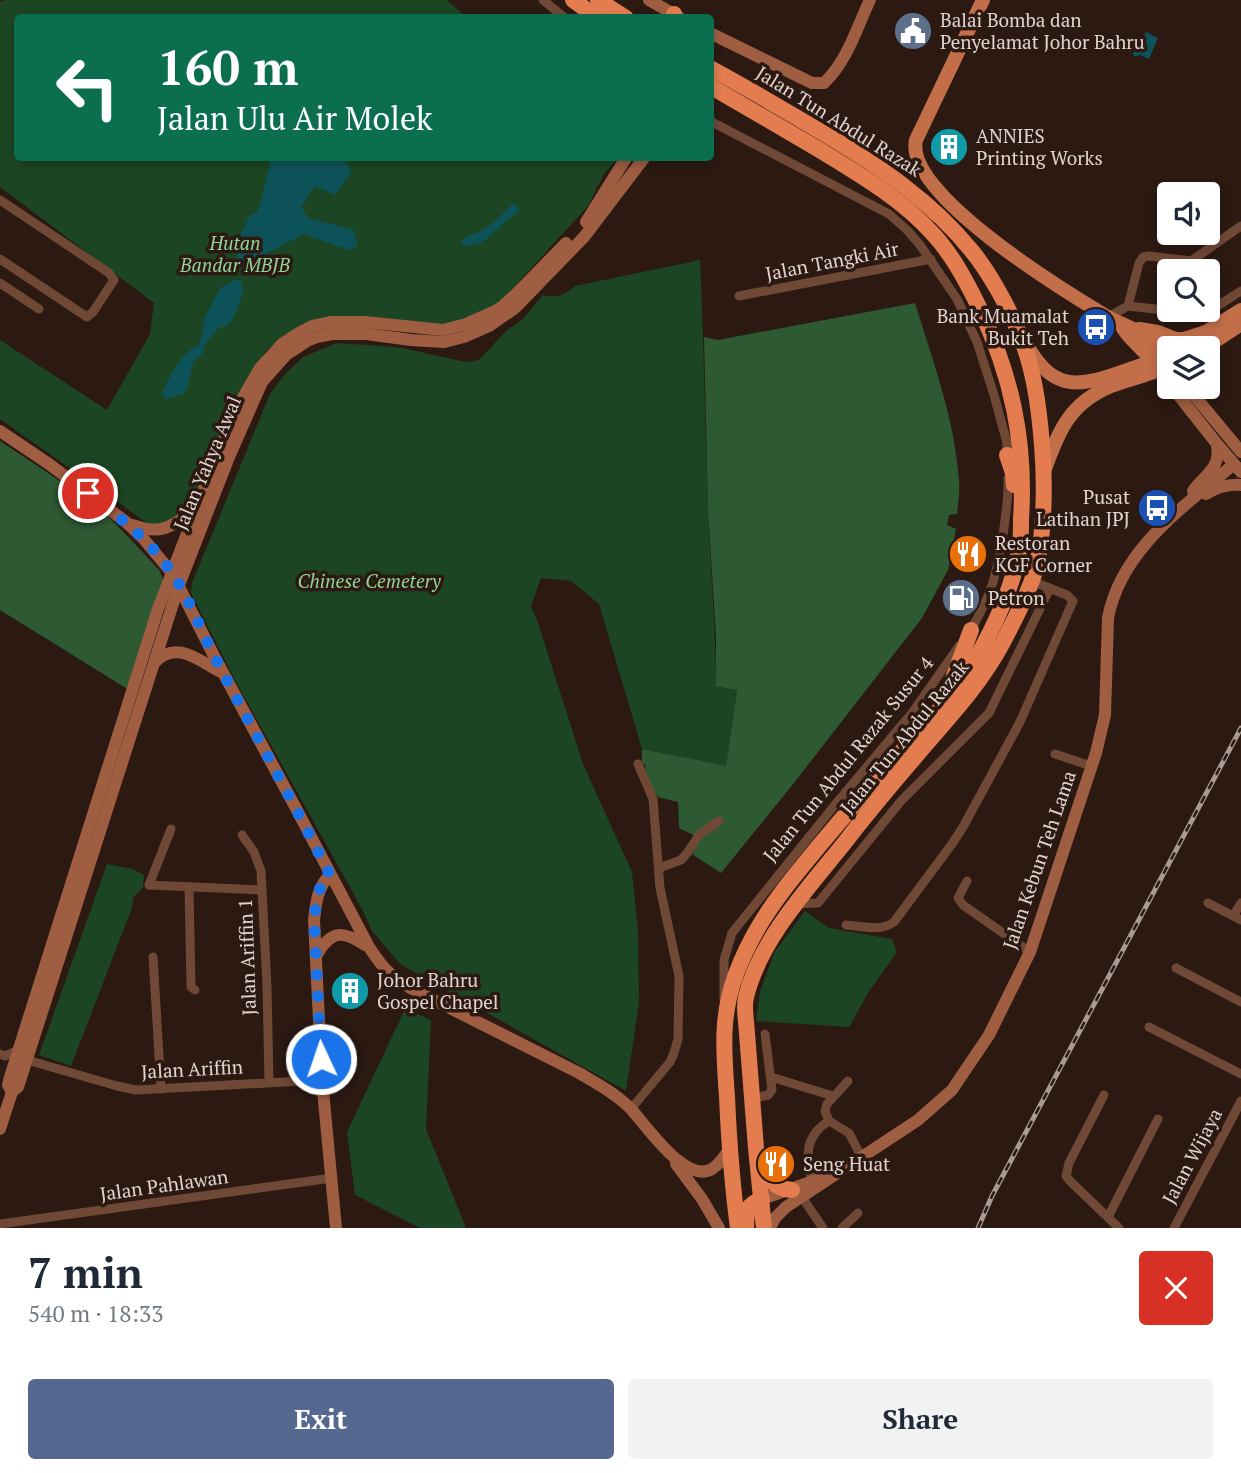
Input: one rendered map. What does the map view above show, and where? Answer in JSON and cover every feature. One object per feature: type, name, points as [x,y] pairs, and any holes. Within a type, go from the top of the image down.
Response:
[{"type":"highway","points":[[573,0],[592,14]]},
{"type":"highway","points":[[597,0],[619,14]]},
{"type":"highway","name":"Jalan Tun Abdul Razak","points":[[714,70],[842,144],[915,194],[973,252],[992,280],[1020,334],[1035,384],[1044,470],[1041,538],[1035,571],[1001,645],[972,692],[879,800],[796,904],[764,953],[747,996],[745,1013],[755,1148],[767,1228]]},
{"type":"highway","name":"Jalan Tun Abdul Razak","points":[[714,88],[846,166],[883,191],[924,224],[941,243],[971,292],[997,348],[1016,414],[1022,502],[1020,547],[1007,593],[973,664],[938,711],[833,827],[767,911],[742,958],[726,1012],[723,1042],[738,1228]]},
{"type":"highway","points":[[1007,455],[1013,473],[1020,547]]},
{"type":"highway","points":[[938,711],[971,630]]},
{"type":"highway","points":[[755,1148],[771,1182],[797,1193]]},
{"type":"highway","points":[[746,1228],[749,1206],[762,1199]]},
{"type":"main road","points":[[983,0],[916,141],[918,160],[930,181],[944,197],[1006,251],[1048,281],[1123,326],[1157,357]]},
{"type":"main road","points":[[1200,336],[1241,310]]},
{"type":"main road","points":[[1220,338],[1241,324]]},
{"type":"main road","points":[[1123,326],[1158,332],[1176,339],[1209,331]]},
{"type":"main road","points":[[1120,373],[1133,357],[1123,326]]},
{"type":"main road","points":[[1020,334],[1047,373],[1069,383],[1090,382],[1157,366]]},
{"type":"main road","points":[[1044,470],[1062,426],[1076,408],[1110,387],[1157,367]]},
{"type":"street","points":[[543,0],[560,14]]},
{"type":"street","points":[[649,0],[673,14]]},
{"type":"street","points":[[714,35],[812,83],[824,83],[832,75],[848,47],[870,0]]},
{"type":"street","name":"Jalan Tun Abdul Razak Susur 4","points":[[714,123],[889,214],[907,229],[957,299],[977,342],[1007,443],[1009,495],[998,569],[992,589],[971,630],[912,713],[732,933],[723,960],[726,1012]]},
{"type":"street","name":"Jalan Yahya Awal","points":[[12,1092],[8,1085],[12,1071],[23,1055],[96,847],[153,664],[196,509],[242,399],[260,368],[282,344],[312,326],[330,322],[365,322],[443,330],[493,313],[578,232],[624,161]]},
{"type":"street","name":"Jalan Yahya Awal","points":[[0,1129],[12,1092],[18,1087],[23,1055],[158,609],[175,579],[262,382],[286,355],[307,341],[331,334],[366,334],[444,342],[489,326],[522,302],[584,237],[643,161]]},
{"type":"street","points":[[0,200],[114,279],[87,317],[1,262]]},
{"type":"street","points":[[1123,326],[1139,263],[1143,257],[1191,261],[1241,226]]},
{"type":"street","name":"Jalan Tangki Air","points":[[739,296],[931,260]]},
{"type":"street","points":[[0,283],[39,309]]},
{"type":"street","points":[[1128,306],[1200,314],[1241,291]]},
{"type":"street","points":[[1181,399],[1217,444],[1239,463]]},
{"type":"street","points":[[1197,399],[1239,463]]},
{"type":"street","points":[[0,431],[50,464],[126,522],[142,537],[175,579],[330,875],[369,947],[388,974],[605,1089],[631,1109],[666,1149],[687,1168],[698,1171],[712,1169],[730,1148]]},
{"type":"street","points":[[1184,507],[1196,487],[1215,466],[1219,455],[1217,444]]},
{"type":"street","name":"Jalan Kebun Teh Lama","points":[[762,1199],[797,1193],[862,1158],[918,1120],[952,1090],[989,1035],[1030,952],[1091,765],[1105,715],[1108,618],[1111,604],[1135,557],[1157,532],[1239,463]]},
{"type":"street","name":"Jalan Kebun Teh Lama","points":[[1184,507],[1216,488],[1241,485]]},
{"type":"street","points":[[126,522],[146,530],[166,529],[196,509]]},
{"type":"street","points":[[846,925],[880,928],[894,922],[952,845],[1020,722],[1073,601],[1050,587],[1031,581]]},
{"type":"street","points":[[796,904],[818,902],[901,802],[989,713],[1050,587]]},
{"type":"street","points":[[153,664],[165,653],[179,652],[223,673]]},
{"type":"street","points":[[1055,754],[1091,765]]},
{"type":"street","points":[[631,1109],[670,1062],[678,1039],[679,976],[660,888],[653,799],[638,764]]},
{"type":"street","points":[[659,869],[681,860],[699,835],[719,821]]},
{"type":"street","points":[[171,829],[150,886],[262,890]]},
{"type":"street","name":"Jalan Ariffin 1","points":[[242,835],[254,852],[261,871],[269,1082]]},
{"type":"street","points":[[330,875],[322,883],[314,920],[322,1080],[336,1228]]},
{"type":"street","points":[[967,881],[958,898],[962,905],[1030,952]]},
{"type":"street","points":[[188,887],[191,987],[195,989]]},
{"type":"street","points":[[1208,903],[1237,918],[1241,903]]},
{"type":"street","points":[[316,957],[327,941],[344,934],[369,947]]},
{"type":"street","points":[[153,957],[161,1089]]},
{"type":"street","points":[[1176,968],[1241,1002]]},
{"type":"street","points":[[1149,1027],[1241,1074]]},
{"type":"street","points":[[751,1099],[771,1093],[772,1090],[765,1034]]},
{"type":"street","points":[[12,1071],[3,1055],[23,1055]]},
{"type":"street","name":"Jalan Ariffin","points":[[23,1055],[136,1090],[322,1080]]},
{"type":"street","points":[[771,1077],[833,1096]]},
{"type":"street","points":[[848,1081],[833,1096],[825,1111],[829,1122],[849,1133],[862,1158]]},
{"type":"street","points":[[1104,1094],[1067,1166],[1066,1175],[1119,1228]]},
{"type":"street","name":"Jalan Wijaya","points":[[1174,1228],[1241,1101]]},
{"type":"street","points":[[1108,1217],[1158,1119]]},
{"type":"street","points":[[813,1182],[809,1170],[808,1149],[818,1128],[829,1122]]},
{"type":"street","points":[[666,1149],[719,1228]]},
{"type":"street","name":"Jalan Kebun Teh Lama","points":[[767,1228],[797,1193],[813,1182],[836,1173]]},
{"type":"street","name":"Jalan Pahlawan","points":[[0,1224],[332,1178]]},
{"type":"street","points":[[797,1193],[823,1228]]},
{"type":"street","points":[[842,1228],[858,1213]]},
{"type":"green space","name":"Hutan Bandar MBJB","points":[[447,0],[463,14],[14,14],[14,161],[615,161],[604,174],[588,206],[493,310],[454,325],[287,335],[266,351],[232,411],[193,503],[178,521],[150,525],[0,419],[0,340],[107,410],[150,334],[154,303],[0,187],[0,2]]},
{"type":"green space","name":"Chinese Cemetery","points":[[700,260],[716,685],[737,690],[726,767],[642,749],[599,604],[571,581],[541,578],[531,606],[583,764],[632,872],[638,930],[639,1002],[626,1091],[400,964],[372,931],[236,682],[191,593],[192,583],[270,394],[285,374],[303,357],[337,343],[397,347],[466,362],[479,360],[507,330],[522,320],[543,295],[556,296],[575,286]]},
{"type":"green space","points":[[915,303],[942,391],[957,458],[959,498],[957,514],[949,515],[947,525],[956,529],[948,570],[922,618],[721,873],[693,855],[695,836],[679,828],[678,802],[658,797],[648,782],[645,765],[642,763],[642,749],[726,766],[737,690],[716,686],[704,337],[718,340]]},
{"type":"green space","points":[[0,441],[99,507],[160,571],[164,583],[129,690],[0,610]]},
{"type":"green space","points":[[107,864],[133,869],[144,875],[143,887],[133,898],[132,908],[71,1066],[39,1055]]},
{"type":"green space","points":[[805,911],[829,928],[892,939],[897,952],[868,993],[849,1027],[756,1021],[760,992],[774,953]]},
{"type":"green space","points":[[405,1009],[431,1020],[426,1129],[466,1228],[420,1228],[355,1195],[347,1132]]},
{"type":"water","points":[[1146,32],[1158,38],[1149,59],[1140,55],[1135,57],[1133,54],[1136,46],[1139,47]]},
{"type":"water","points":[[270,161],[344,161],[352,171],[335,195],[315,186],[301,207],[308,218],[354,230],[357,247],[348,250],[304,234],[247,264],[237,260],[236,244],[250,215],[257,212]]},
{"type":"water","points":[[512,204],[520,210],[492,234],[481,242],[462,245],[461,241],[486,228]]},
{"type":"water","points":[[235,280],[241,280],[243,293],[234,316],[228,325],[218,328],[205,345],[202,354],[193,362],[188,386],[183,394],[165,399],[162,393],[177,365],[199,345],[204,319],[220,288]]},
{"type":"railway","points":[[978,1228],[992,1196],[1241,728]]},
{"type":"place","name":"Balai Bomba dan Penyelamat Johor Bahru","points":[[913,31]]},
{"type":"place","name":"ANNIES Printing Works","points":[[949,147]]},
{"type":"place","name":"Bank Muamalat Bukit Teh","points":[[1096,327]]},
{"type":"place","name":"Pusat Latihan JPJ","points":[[1157,508]]},
{"type":"place","name":"Restoran KGF Corner","points":[[968,554]]},
{"type":"place","name":"Petron","points":[[961,598]]},
{"type":"place","name":"Johor Bahru Gospel Chapel","points":[[350,991]]},
{"type":"place","name":"Seng Huat","points":[[776,1164]]},
{"type":"route","points":[[88,493],[142,537],[172,573],[330,875],[322,883],[317,897],[314,920],[321,1059]]}]
